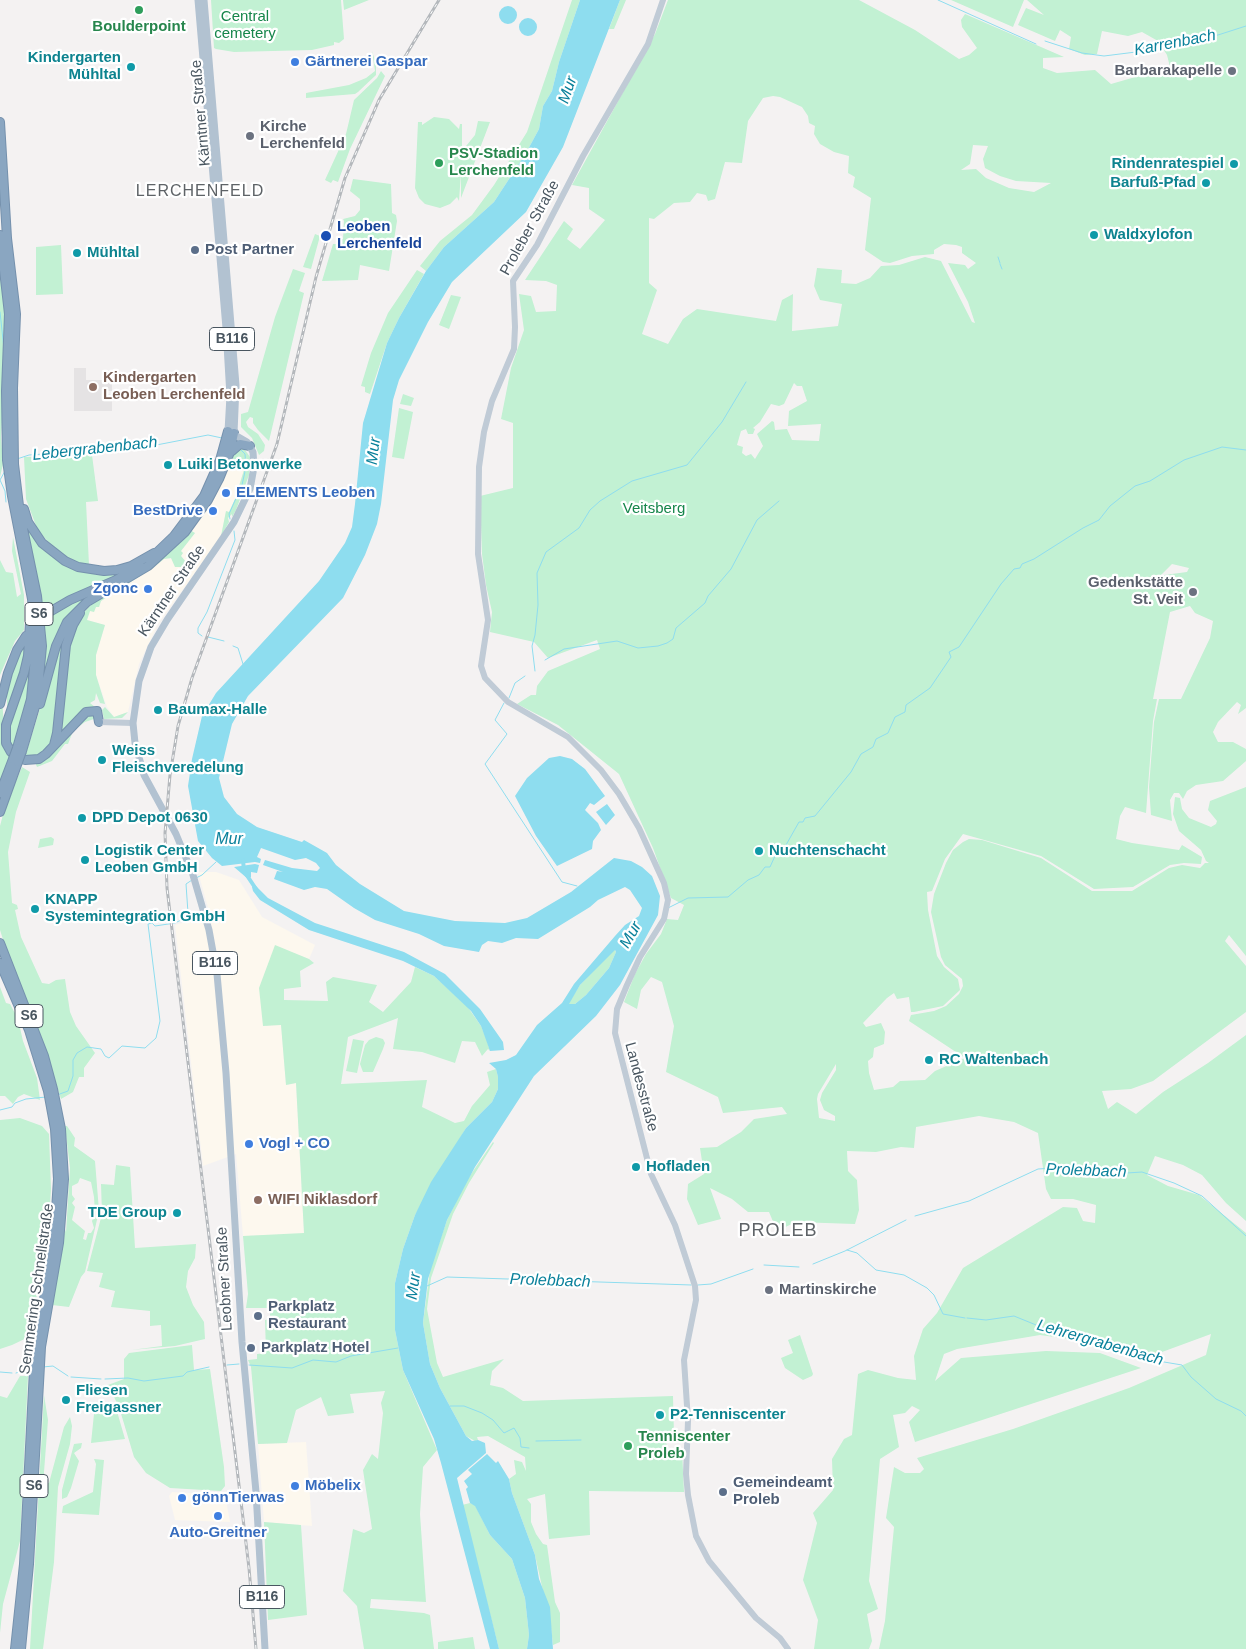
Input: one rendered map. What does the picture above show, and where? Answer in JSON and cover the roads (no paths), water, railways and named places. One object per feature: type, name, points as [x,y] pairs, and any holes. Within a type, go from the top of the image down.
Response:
[{"type":"highway","name":"S6","points":[[0,122],[7,238],[16,314],[13,388],[14,454],[10,465],[37,596],[42,646],[37,700],[29,731],[19,750]]},
{"type":"highway","name":"S6","points":[[0,235],[9,314],[6,391],[10,465],[32,599],[36,638],[35,673],[25,725],[0,812]]},
{"type":"highway","points":[[29,731],[35,723],[56,646],[63,628],[79,609],[148,566],[185,532],[208,500],[230,452],[231,432]]},
{"type":"highway","points":[[46,614],[70,600],[116,580],[143,564],[160,550],[190,517],[204,496],[231,432]]},
{"type":"highway","points":[[230,452],[240,444],[250,446]]},
{"type":"highway","points":[[18,497],[28,522],[42,543],[65,561],[78,567],[104,571],[117,570],[142,561],[160,550]]},
{"type":"highway","points":[[52,749],[58,732],[64,658],[69,634],[82,611],[100,596]]},
{"type":"highway","points":[[32,599],[28,656],[19,690],[6,725],[5,734],[11,752],[25,760],[39,759],[52,749],[89,710],[97,711],[99,722]]},
{"type":"highway","points":[[0,704],[8,673],[17,650],[26,636]]},
{"type":"highway","name":"S6","points":[[0,793],[15,761]]},
{"type":"highway","name":"Semmering Schnellstraße","points":[[0,943],[44,1056],[62,1150],[63,1209],[45,1306]]},
{"type":"highway","name":"Semmering Schnellstraße","points":[[0,963],[29,1030],[51,1090],[56,1138],[58,1209],[35,1382],[26,1527],[15,1649]]},
{"type":"highway","name":"Semmering Schnellstraße","points":[[21,1649],[31,1546],[35,1382]]},
{"type":"main road","name":"Kärntner Straße","points":[[198,0],[226,328],[231,432]]},
{"type":"main road","name":"Kärntner Straße","points":[[204,0],[236,385],[231,432]]},
{"type":"main road","name":"Proleber Straße","points":[[517,709],[485,678],[482,670],[481,662],[488,620],[480,580],[478,542],[478,477],[483,438],[492,402],[512,357],[514,342],[513,281],[537,245],[583,156],[648,44],[663,0]]},
{"type":"main road","name":"B116","points":[[231,432],[243,438],[250,446]]},
{"type":"main road","name":"Kärntner Straße","points":[[204,910],[176,834],[144,775],[134,743],[133,723],[139,680],[151,647],[166,620],[234,522],[250,489],[255,459],[250,446]]},
{"type":"main road","name":"Landesstraße","points":[[517,709],[568,737],[594,762],[612,783],[632,814],[664,883],[668,905],[666,914],[640,957],[626,985],[618,1009],[615,1034],[651,1174],[675,1225],[695,1286],[695,1306],[684,1354],[688,1421],[686,1485],[698,1542],[719,1574],[756,1618],[780,1638],[788,1649]]},
{"type":"main road","points":[[99,722],[133,723]]},
{"type":"main road","name":"Leobner Straße","points":[[204,910],[217,974],[226,1065],[242,1342],[256,1492],[265,1649]]},
{"type":"water","name":"Mur","points":[[580,0],[620,0],[563,147],[526,212],[452,282],[428,322],[399,380],[393,400],[377,524],[365,555],[343,598],[248,696],[232,724],[219,778],[224,797],[237,814],[257,827],[302,842],[304,840],[327,853],[336,865],[360,884],[404,911],[455,921],[505,923],[527,918],[571,892],[614,858],[631,861],[642,867],[652,876],[660,896],[658,915],[620,985],[596,1016],[534,1076],[475,1167],[447,1220],[428,1279],[423,1323],[430,1364],[440,1388],[466,1436],[472,1441],[478,1440],[485,1443],[486,1453],[457,1478],[499,1649],[490,1649],[434,1439],[403,1370],[395,1330],[395,1283],[403,1249],[415,1215],[431,1182],[466,1128],[492,1102],[498,1089],[496,1069],[489,1063],[506,1060],[516,1055],[537,1025],[562,1003],[574,984],[625,925],[639,916],[642,908],[630,890],[625,887],[598,900],[590,907],[538,939],[516,938],[502,943],[488,941],[482,945],[479,952],[444,946],[419,934],[375,920],[327,889],[315,887],[304,890],[274,879],[277,871],[283,872],[263,865],[265,860],[292,868],[317,871],[320,868],[316,863],[306,858],[295,860],[261,848],[257,857],[261,859],[260,863],[222,866],[212,858],[198,841],[188,786],[202,716],[216,693],[319,581],[345,543],[352,527],[363,423],[387,343],[426,271],[444,247],[494,202],[526,153],[539,129],[543,106],[552,91],[559,62]],"holes":[[[615,950],[616,952],[609,968],[586,995],[575,1004],[569,1004],[580,985]]]},
{"type":"water","points":[[508,6],[514,9],[517,15],[514,21],[508,24],[502,21],[499,15],[502,9]]},
{"type":"water","points":[[528,18],[534,21],[537,27],[534,33],[528,36],[522,33],[519,27],[522,21]]},
{"type":"water","points":[[1143,44],[1152,45],[1141,54],[1136,54],[1137,47]]},
{"type":"water","points":[[560,756],[572,759],[585,769],[605,796],[594,805],[590,803],[585,810],[598,823],[601,830],[593,841],[592,849],[557,866],[536,836],[515,796],[527,778],[549,758]]},
{"type":"water","points":[[607,804],[615,815],[606,825],[596,812]]},
{"type":"water","points":[[259,865],[257,873],[251,872],[251,877],[248,879],[234,867]]},
{"type":"water","points":[[255,885],[268,898],[315,923],[404,952],[445,974],[480,1009],[503,1042],[504,1050],[490,1051],[481,1026],[471,1011],[434,976],[403,961],[309,930],[260,900],[253,891],[252,887]]},
{"type":"water","points":[[487,1454],[496,1463],[498,1461],[509,1479],[512,1493],[535,1555],[539,1579],[550,1607],[553,1649],[527,1649],[529,1635],[525,1598],[512,1559],[490,1535],[475,1506],[470,1503],[466,1489],[468,1487],[464,1481],[472,1474],[468,1470]]},
{"type":"waterway","name":"Karrenbach","points":[[938,0],[1036,44]]},
{"type":"waterway","name":"Karrenbach","points":[[1152,46],[1218,35],[1246,26]]},
{"type":"waterway","name":"Karrenbach","points":[[1045,41],[1082,53],[1104,56],[1136,52]]},
{"type":"waterway","points":[[998,257],[1000,263]]},
{"type":"waterway","points":[[1000,264],[1002,269]]},
{"type":"waterway","points":[[0,312],[4,349]]},
{"type":"waterway","points":[[535,671],[532,646],[538,605],[537,573],[546,552],[579,528],[590,510],[600,501],[632,481],[687,465],[722,422],[746,382]]},
{"type":"waterway","name":"Lebergrabenbach","points":[[17,459],[29,455],[146,447],[208,435],[222,438]]},
{"type":"waterway","points":[[668,908],[688,898],[728,897],[748,880],[759,875],[765,867],[770,867],[775,856],[782,852],[799,822],[803,822],[805,818],[815,816],[851,772],[861,754],[873,747],[876,739],[888,733],[895,717],[905,712],[906,705],[930,688],[951,657],[949,652],[959,647],[1001,584],[1014,569],[1020,568],[1022,564],[1034,559],[1099,520],[1110,506],[1135,486],[1150,481],[1184,460],[1222,447],[1246,450]]},
{"type":"waterway","name":"Lebergrabenbach","points":[[230,519],[229,514],[242,485],[246,467],[245,454],[239,448]]},
{"type":"waterway","name":"Lebergrabenbach","points":[[5,471],[0,480],[5,491],[6,502]]},
{"type":"waterway","points":[[545,660],[564,649],[617,641],[638,648],[658,646],[673,639],[676,628],[705,603],[708,596],[731,569],[757,520],[779,501]]},
{"type":"waterway","name":"Lebergrabenbach","points":[[202,636],[198,633],[198,628],[207,612],[235,540],[234,531]]},
{"type":"waterway","name":"Lebergrabenbach","points":[[208,637],[224,641]]},
{"type":"waterway","name":"Lebergrabenbach","points":[[233,646],[238,648],[243,664]]},
{"type":"waterway","points":[[509,698],[515,683],[525,676]]},
{"type":"waterway","points":[[504,703],[495,720],[507,734],[485,764],[562,882],[577,886]]},
{"type":"waterway","points":[[243,860],[244,871],[256,889]]},
{"type":"waterway","points":[[196,878],[216,862]]},
{"type":"waterway","points":[[57,1095],[68,1091],[73,1076],[73,1060],[77,1053],[87,1047],[101,1049],[105,1056],[109,1058],[122,1046],[145,1048],[156,1038],[160,1021],[148,924],[152,923],[155,926],[175,923],[183,919],[188,913],[186,884],[192,880]]},
{"type":"waterway","points":[[0,1110],[12,1107],[15,1103],[26,1099],[46,1097]]},
{"type":"waterway","name":"Prolebbach","points":[[915,1216],[969,1201],[1038,1169],[1069,1167],[1112,1174],[1142,1172],[1174,1183],[1202,1196],[1246,1236]]},
{"type":"waterway","name":"Prolebbach","points":[[813,1264],[845,1251],[906,1220]]},
{"type":"waterway","name":"Lehrergrabenbach","points":[[847,1250],[857,1253],[876,1270],[904,1275],[927,1288],[934,1295],[943,1314],[965,1318]]},
{"type":"waterway","name":"Prolebbach","points":[[764,1265],[799,1267]]},
{"type":"waterway","name":"Prolebbach","points":[[698,1285],[711,1284],[753,1269]]},
{"type":"waterway","name":"Prolebbach","points":[[427,1286],[447,1277],[691,1285]]},
{"type":"waterway","name":"Lehrergrabenbach","points":[[967,1318],[986,1320],[1014,1316],[1046,1329],[1065,1334],[1083,1335],[1123,1350],[1140,1353],[1152,1360],[1182,1365],[1191,1377],[1216,1399],[1241,1411],[1246,1416]]},
{"type":"waterway","points":[[249,1365],[292,1368],[313,1360],[336,1362],[351,1356],[398,1348]]},
{"type":"waterway","points":[[227,1365],[239,1364]]},
{"type":"waterway","points":[[43,1367],[53,1366],[68,1376]]},
{"type":"waterway","points":[[105,1379],[128,1378],[144,1381],[183,1376],[187,1372],[209,1367]]},
{"type":"waterway","points":[[16,1373],[32,1368]]},
{"type":"waterway","points":[[0,1372],[12,1373]]},
{"type":"waterway","points":[[71,1377],[101,1379]]},
{"type":"waterway","points":[[450,1406],[464,1406],[482,1413],[493,1420],[504,1433],[514,1428],[520,1438],[521,1447],[529,1448]]},
{"type":"waterway","points":[[536,1441],[581,1440]]},
{"type":"railway","points":[[256,1649],[249,1568],[167,888],[165,833],[170,775],[178,726],[192,678],[277,444],[316,277],[345,178],[379,100],[439,0]]},
{"type":"place","name":"Boulderpoint","points":[[139,10]]},
{"type":"place","name":"Gärtnerei Gaspar","points":[[295,62]]},
{"type":"place","name":"Kindergarten Mühltal","points":[[131,67]]},
{"type":"place","name":"Barbarakapelle","points":[[1232,71]]},
{"type":"place","name":"Kirche Lerchenfeld","points":[[250,136]]},
{"type":"place","name":"PSV-Stadion Lerchenfeld","points":[[439,163]]},
{"type":"place","name":"Rindenratespiel","points":[[1234,164]]},
{"type":"place","name":"Barfuß-Pfad","points":[[1206,183]]},
{"type":"place","name":"Waldxylofon","points":[[1094,235]]},
{"type":"place","name":"Leoben Lerchenfeld","points":[[326,236]]},
{"type":"place","name":"Post Partner","points":[[195,250]]},
{"type":"place","name":"Mühltal","points":[[77,253]]},
{"type":"place","name":"Kindergarten Leoben Lerchenfeld","points":[[93,387]]},
{"type":"place","name":"Luiki Betonwerke","points":[[168,465]]},
{"type":"place","name":"ELEMENTS Leoben","points":[[226,493]]},
{"type":"place","name":"BestDrive","points":[[213,511]]},
{"type":"place","name":"Zgonc","points":[[148,589]]},
{"type":"place","name":"Gedenkstätte St. Veit","points":[[1193,592]]},
{"type":"place","name":"Baumax-Halle","points":[[158,710]]},
{"type":"place","name":"Weiss Fleischveredelung","points":[[102,760]]},
{"type":"place","name":"DPD Depot 0630","points":[[82,818]]},
{"type":"place","name":"Nuchtenschacht","points":[[759,851]]},
{"type":"place","name":"Logistik Center Leoben GmbH","points":[[85,860]]},
{"type":"place","name":"KNAPP Systemintegration GmbH","points":[[35,909]]},
{"type":"place","name":"RC Waltenbach","points":[[929,1060]]},
{"type":"place","name":"Vogl + CO","points":[[249,1144]]},
{"type":"place","name":"Hofladen","points":[[636,1167]]},
{"type":"place","name":"WIFI Niklasdorf","points":[[258,1200]]},
{"type":"place","name":"TDE Group","points":[[177,1213]]},
{"type":"place","name":"Martinskirche","points":[[769,1290]]},
{"type":"place","name":"Parkplatz Restaurant","points":[[258,1316]]},
{"type":"place","name":"Parkplatz Hotel","points":[[251,1348]]},
{"type":"place","name":"Fliesen Freigassner","points":[[66,1400]]},
{"type":"place","name":"P2-Tenniscenter","points":[[660,1415]]},
{"type":"place","name":"Tenniscenter Proleb","points":[[628,1446]]},
{"type":"place","name":"Möbelix","points":[[295,1486]]},
{"type":"place","name":"Gemeindeamt Proleb","points":[[723,1492]]},
{"type":"place","name":"gönnTierwas","points":[[182,1498]]},
{"type":"place","name":"Auto-Greitner","points":[[218,1516]]},
{"type":"district","name":"LERCHENFELD","points":[[200,192]]},
{"type":"district","name":"PROLEB","points":[[778,1231]]},
{"type":"park label","name":"Central cemetery","points":[[245,26]]},
{"type":"park label","name":"Veitsberg","points":[[654,509]]}]
